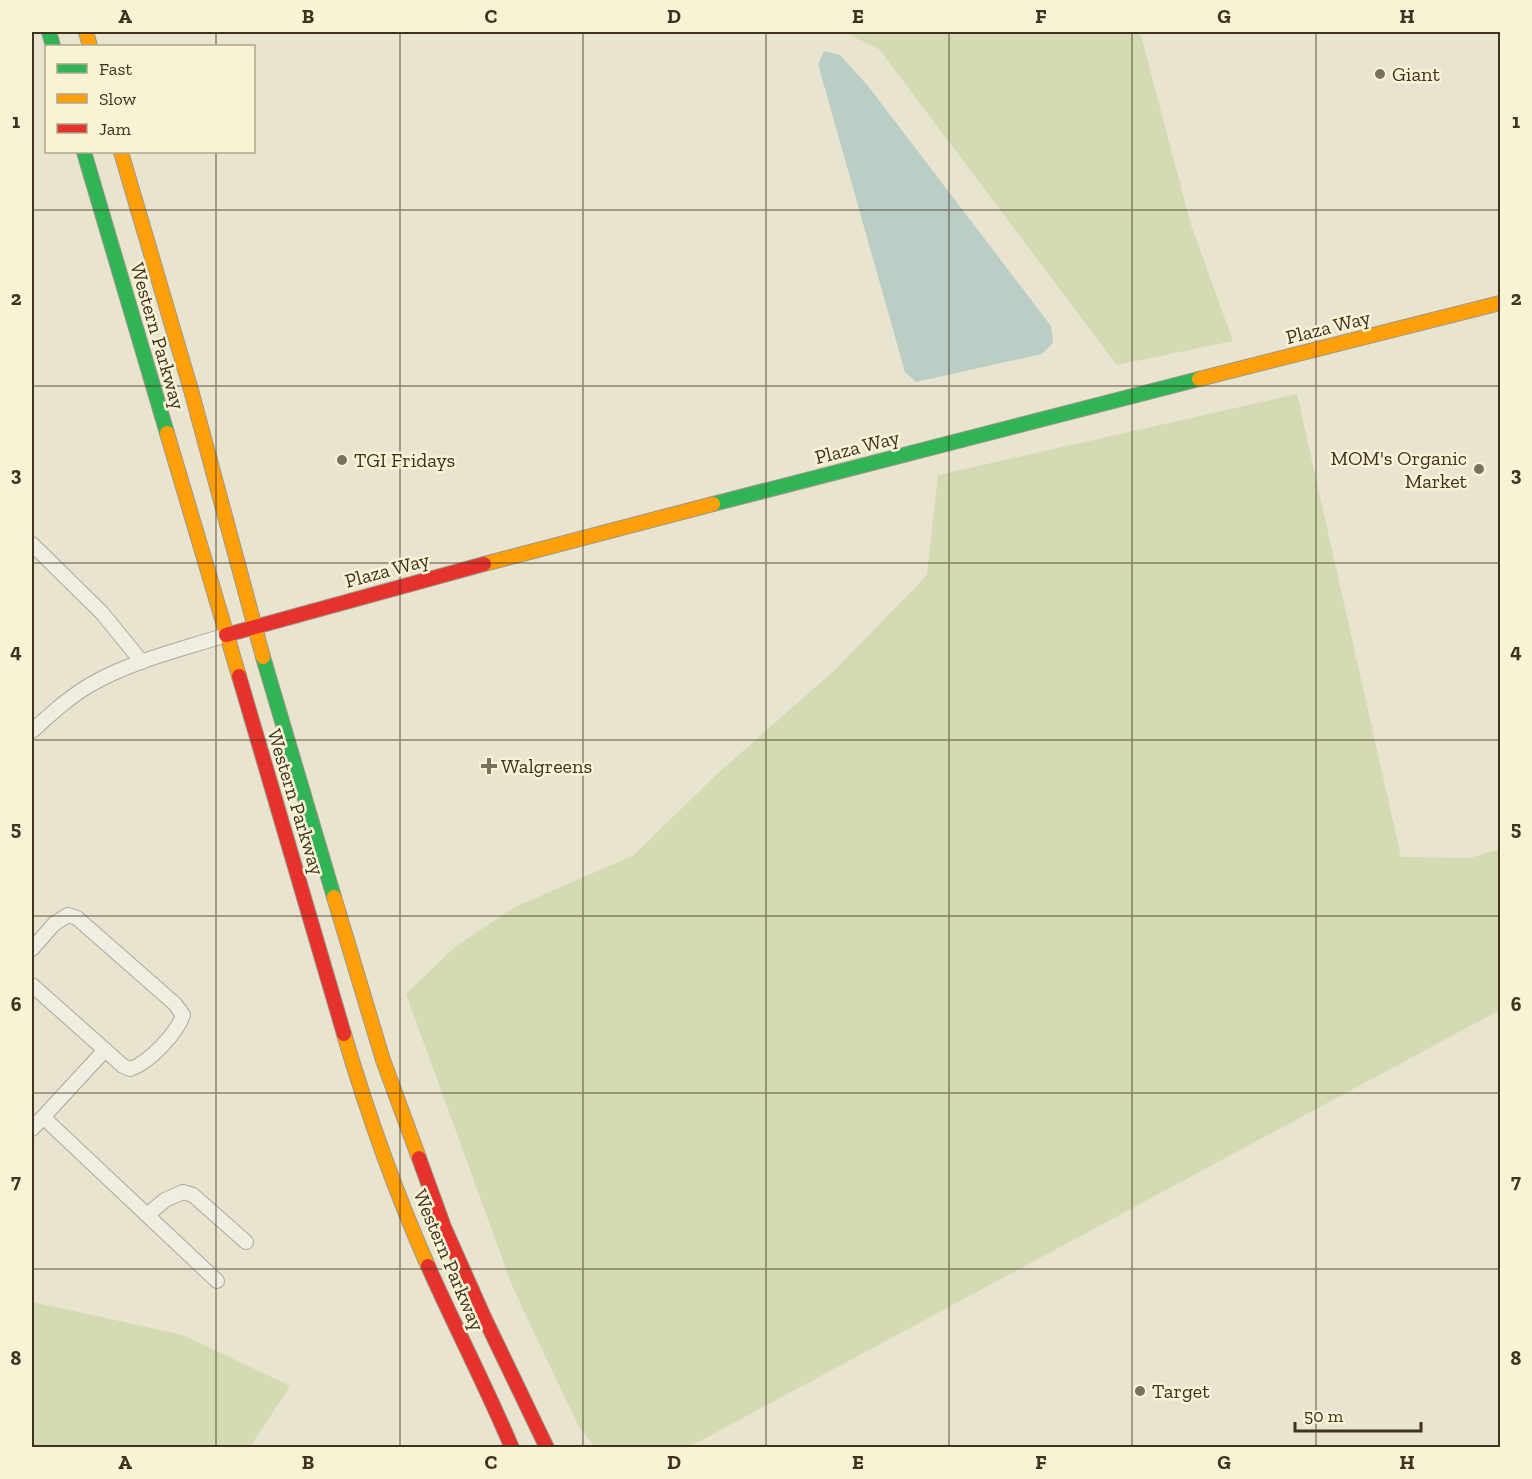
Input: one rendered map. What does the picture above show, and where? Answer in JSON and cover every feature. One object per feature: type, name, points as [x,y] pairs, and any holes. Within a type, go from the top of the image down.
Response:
[{"type":"main road","name":"Western Parkway","points":[[84,153],[361,1091],[412,1230],[454,1325],[488,1391],[512,1448]]},
{"type":"main road","name":"Western Parkway","points":[[121,153],[190,390],[254,627],[383,1060],[448,1237],[547,1448]]},
{"type":"main road","name":"Plaza Way","points":[[225,635],[393,587],[1500,303]]},
{"type":"street","points":[[32,544],[102,613],[142,662]]},
{"type":"street","points":[[32,731],[88,686],[142,662],[225,635]]},
{"type":"street","points":[[32,949],[54,924],[68,915],[77,918],[175,1004],[183,1015],[179,1026],[142,1065],[130,1069],[123,1066],[32,985]]},
{"type":"street","points":[[32,1129],[105,1050]]},
{"type":"street","points":[[43,1117],[217,1281]]},
{"type":"street","points":[[147,1215],[165,1200],[183,1192],[193,1195],[246,1242]]},
{"type":"green space","points":[[844,32],[1140,32],[1191,225],[1233,341],[1117,365],[879,49]]},
{"type":"green space","points":[[1297,394],[1401,857],[1470,858],[1500,849],[1500,1019],[1496,1012],[689,1447],[595,1447],[579,1427],[513,1288],[406,994],[456,946],[515,907],[634,855],[717,774],[837,668],[927,575],[938,475]]},
{"type":"green space","points":[[32,1302],[183,1335],[290,1386],[250,1447],[32,1447]]},
{"type":"shaded area","points":[[824,51],[840,55],[868,86],[1051,326],[1053,343],[1042,354],[916,382],[905,372],[818,64]]},
{"type":"traffic: fast","points":[[49,32],[53,45]]},
{"type":"traffic: fast","points":[[84,153],[167,433]]},
{"type":"traffic: fast","points":[[713,504],[1199,379]]},
{"type":"traffic: fast","points":[[263,657],[334,897]]},
{"type":"traffic: slow","points":[[86,32],[90,45]]},
{"type":"traffic: slow","points":[[121,153],[191,390],[263,657]]},
{"type":"traffic: slow","points":[[1199,379],[1500,303]]},
{"type":"traffic: slow","points":[[167,433],[239,676]]},
{"type":"traffic: slow","points":[[484,564],[713,504]]},
{"type":"traffic: slow","points":[[334,897],[383,1060],[419,1158]]},
{"type":"traffic: slow","points":[[344,1034],[382,1151],[428,1266]]},
{"type":"traffic: jam","points":[[226,635],[484,564]]},
{"type":"traffic: jam","points":[[239,676],[344,1034]]},
{"type":"traffic: jam","points":[[419,1158],[444,1227],[547,1448]]},
{"type":"traffic: jam","points":[[428,1266],[512,1448]]},
{"type":"place","name":"Giant","points":[[1380,74]]},
{"type":"place","name":"TGI Fridays","points":[[342,460]]},
{"type":"place","name":"MOM's Organic Market","points":[[1479,469]]},
{"type":"place","name":"Walgreens","points":[[489,766]]},
{"type":"place","name":"Target","points":[[1140,1391]]}]
